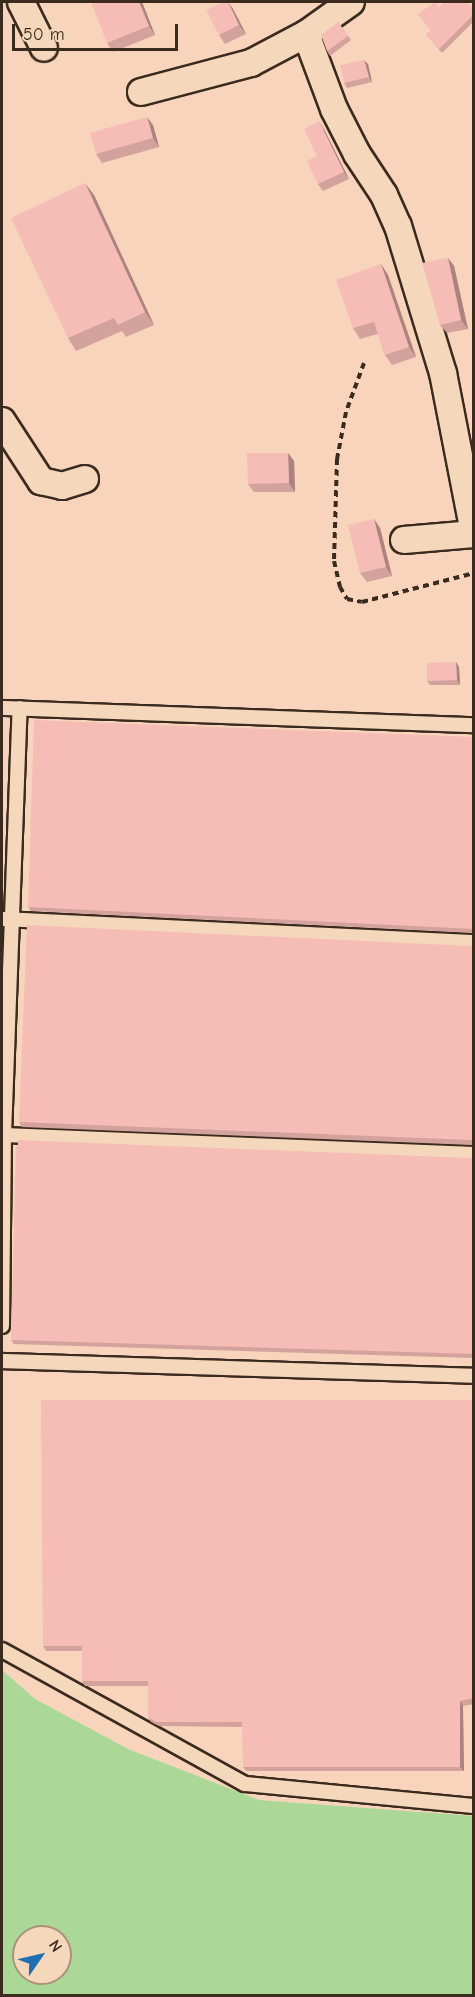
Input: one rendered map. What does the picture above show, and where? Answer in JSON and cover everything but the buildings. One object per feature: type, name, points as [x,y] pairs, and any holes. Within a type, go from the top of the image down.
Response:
[{"type":"street","points":[[21,2],[44,48]]},
{"type":"street","points":[[141,92],[251,63],[306,34],[351,2]]},
{"type":"street","points":[[306,34],[334,109],[357,154],[384,195],[398,226],[443,373],[474,533],[404,540]]},
{"type":"street","points":[[2,421],[41,481],[62,486],[85,479]]},
{"type":"lane","points":[[2,708],[474,725]]},
{"type":"lane","points":[[2,1326],[6,919],[20,708]]},
{"type":"lane","points":[[6,919],[474,942]]},
{"type":"lane","points":[[3,1135],[474,1154]]},
{"type":"lane","points":[[2,1361],[474,1376]]},
{"type":"lane","points":[[2,1650],[245,1784],[474,1806]]},
{"type":"path","points":[[364,363],[346,412],[337,459],[334,561],[340,587],[347,599],[362,602],[474,573]]},
{"type":"green space","points":[[2,1670],[35,1699],[128,1749],[259,1800],[473,1816],[473,1995],[2,1995]]}]
